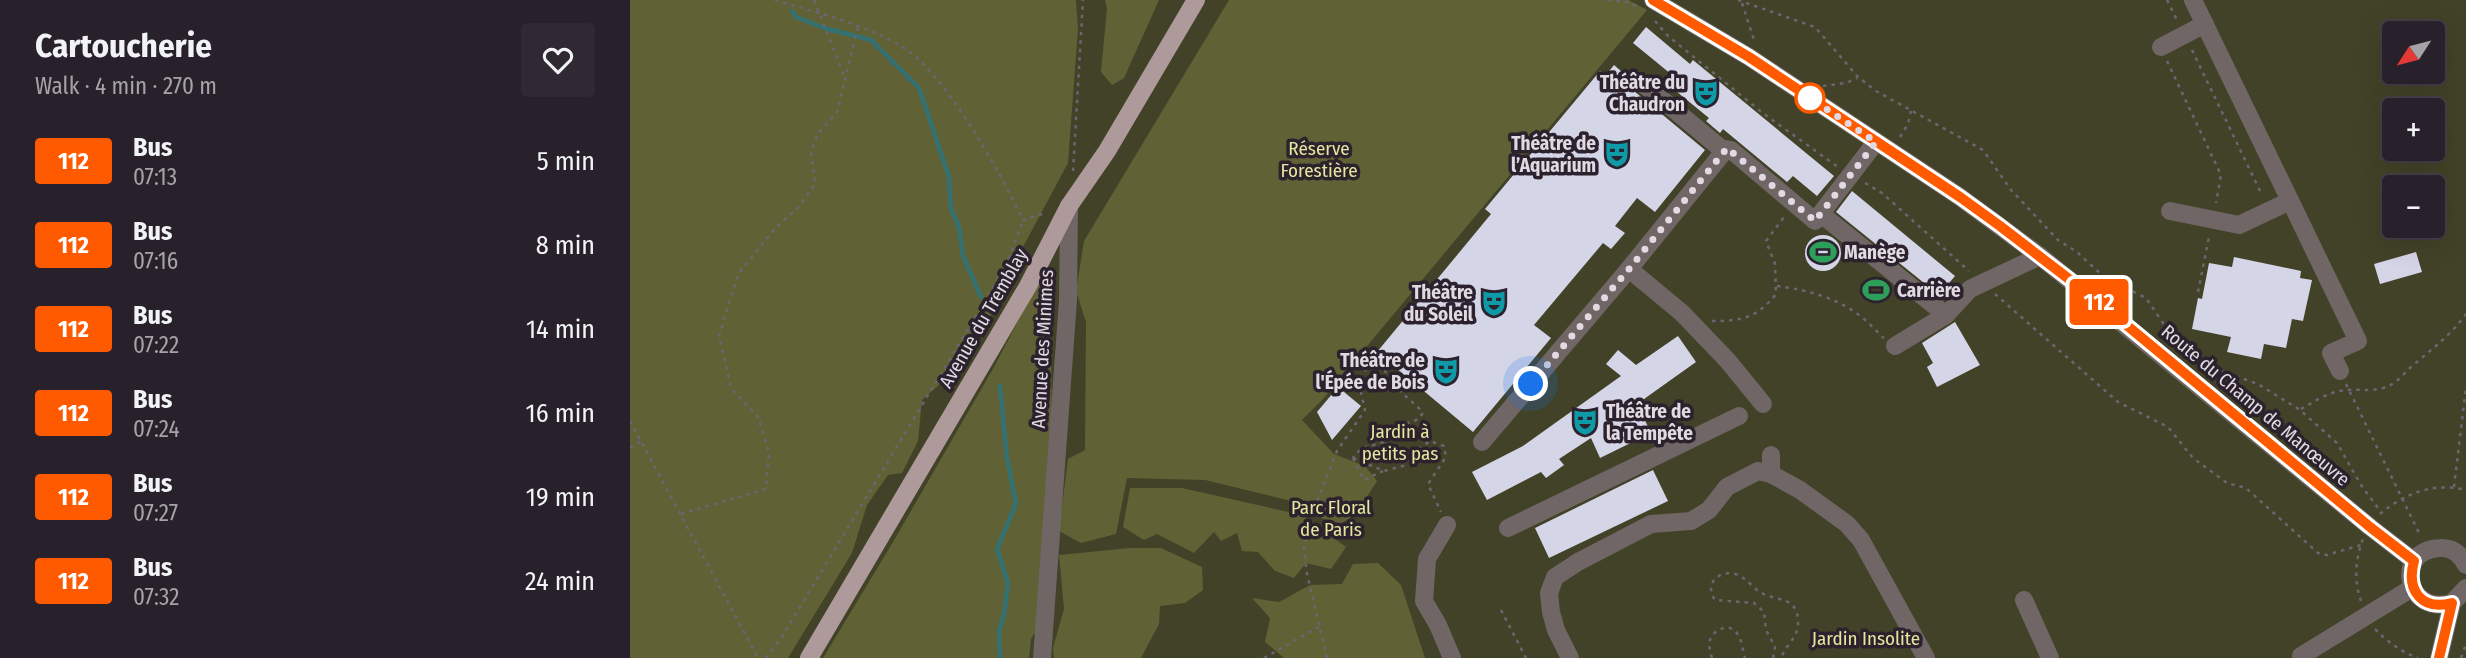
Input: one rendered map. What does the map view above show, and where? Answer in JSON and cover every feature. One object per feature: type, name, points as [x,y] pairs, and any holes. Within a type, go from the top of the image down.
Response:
[{"type":"main road","name":"Avenue du Tremblay","points":[[808,658],[1028,286],[1069,206],[1107,151],[1196,0]]},
{"type":"street","name":"Route du Champ de Manœuvre","points":[[1653,0],[1749,57],[1960,197],[2040,256],[2370,527],[2420,555]]},
{"type":"street","points":[[2193,0],[2358,341],[2331,354],[2340,371]]},
{"type":"street","points":[[2161,47],[2205,24]]},
{"type":"street","points":[[1641,82],[1724,151]]},
{"type":"street","points":[[1482,442],[1629,269],[1724,151],[1729,149],[1815,221],[1851,175],[1883,146]]},
{"type":"street","points":[[2170,211],[2239,225],[2290,201]]},
{"type":"street","name":"Avenue des Minimes","points":[[1042,658],[1068,300],[1069,206]]},
{"type":"street","points":[[1821,214],[1946,315]]},
{"type":"street","points":[[1895,346],[1946,315],[1970,289],[2040,256]]},
{"type":"street","points":[[1629,269],[1682,313],[1728,361],[1763,404]]},
{"type":"street","points":[[1508,528],[1739,416]]},
{"type":"street","points":[[1771,474],[1772,455]]},
{"type":"street","points":[[1570,658],[1556,630],[1551,612],[1549,593],[1555,577],[1651,524],[1691,521],[1709,510],[1727,487],[1758,471],[1771,474],[1800,490],[1847,524],[1861,540],[1926,658]]},
{"type":"street","points":[[1447,525],[1427,559],[1424,601],[1438,625],[1451,658]]},
{"type":"street","points":[[2461,596],[2438,605],[2428,603],[2412,588],[2410,574],[2420,555],[2446,547],[2463,553]]},
{"type":"street","points":[[2300,657],[2412,588]]},
{"type":"street","points":[[2439,658],[2461,596]]},
{"type":"street","points":[[2024,600],[2050,658]]},
{"type":"path","points":[[766,658],[981,309],[1006,266],[1023,220],[1004,180],[939,82],[902,46],[775,0]]},
{"type":"path","points":[[814,0],[846,78]]},
{"type":"path","points":[[1072,180],[1083,0]]},
{"type":"path","points":[[2167,0],[2269,211]]},
{"type":"path","points":[[1740,1],[1757,49]]},
{"type":"path","points":[[1740,1],[1815,27],[1858,77],[1876,91],[1983,150],[2011,190],[2058,240],[2077,252],[2103,276],[2146,298],[2163,323],[2221,371],[2258,384],[2300,410],[2337,443],[2361,485],[2381,512],[2401,497],[2427,488],[2454,487],[2466,490]]},
{"type":"path","points":[[1654,20],[1668,36],[1764,114],[1851,175],[1882,192],[2118,402],[2168,427],[2193,457],[2227,483],[2246,488],[2318,552],[2327,555],[2361,545]]},
{"type":"path","points":[[681,514],[766,489],[769,452],[758,417],[731,388],[719,336],[738,274],[778,226],[797,209],[815,184],[811,151],[818,134],[837,112],[858,29]]},
{"type":"path","points":[[2161,47],[2221,175],[2198,292]]},
{"type":"path","points":[[1817,87],[1846,83],[1858,77]]},
{"type":"path","points":[[1883,146],[1897,142],[1908,124],[1911,111]]},
{"type":"path","points":[[1682,313],[1712,321],[1742,320],[1766,306],[1776,294],[1777,286],[1774,264],[1766,241],[1794,203]]},
{"type":"path","points":[[1023,220],[1069,206]]},
{"type":"path","points":[[1777,286],[1800,289],[1844,305],[1895,346]]},
{"type":"path","points":[[2300,410],[2339,391],[2367,391],[2400,381],[2411,367],[2431,353],[2457,327],[2466,314]]},
{"type":"path","points":[[1327,658],[1307,574],[1304,548],[1315,506],[1337,451],[1365,410],[1359,384],[1360,376],[1369,366],[1379,364],[1385,369],[1387,379],[1423,412],[1421,417],[1412,423],[1399,424],[1389,438],[1381,443],[1361,448],[1353,458]]},
{"type":"path","points":[[2340,371],[2401,497],[2420,555]]},
{"type":"path","points":[[2454,487],[2466,387]]},
{"type":"path","points":[[630,421],[758,658]]},
{"type":"path","points":[[630,448],[641,441]]},
{"type":"path","points":[[1353,458],[1364,480],[1384,471],[1403,467],[1414,452],[1430,441],[1444,446],[1446,457],[1428,484],[1447,525]]},
{"type":"path","points":[[1353,458],[1384,471]]},
{"type":"path","points":[[2363,608],[2356,580],[2357,562],[2366,533]]},
{"type":"path","points":[[1773,658],[1774,646],[1766,630],[1764,612],[1760,607],[1743,601],[1719,601],[1712,597],[1710,584],[1720,575],[1729,572],[1740,575],[1762,594],[1791,603],[1796,610],[1798,624],[1794,637],[1781,658]]},
{"type":"path","points":[[1501,610],[1526,658]]},
{"type":"path","points":[[2371,622],[2388,642],[2418,658]]},
{"type":"path","points":[[1264,658],[1320,626]]},
{"type":"path","points":[[1712,658],[1708,647],[1710,638],[1726,627],[1739,635],[1745,658]]},
{"type":"path","points":[[2461,658],[2466,644]]},
{"type":"green space","points":[[630,0],[2466,0],[2466,658],[630,658]]},
{"type":"green space","points":[[630,0],[1076,0],[1078,29],[1068,163],[1024,245],[1013,253],[1003,301],[975,334],[951,374],[922,400],[918,441],[902,473],[888,475],[867,505],[852,553],[788,658],[630,658]]},
{"type":"green space","points":[[1105,0],[1159,0],[1124,78],[1112,85],[1101,72],[1107,9]]},
{"type":"green space","name":"Réserve Forestière","points":[[1229,0],[1629,0],[1647,10],[1323,399],[1302,420],[1334,454],[1365,466],[1377,481],[1356,514],[1337,526],[1287,500],[1205,480],[1127,478],[1116,534],[1081,543],[1059,531],[1068,459],[1085,450],[1086,322],[1076,291],[1084,241]]},
{"type":"green space","points":[[1039,281],[1051,281],[1052,534],[1050,608],[1031,639],[1029,658],[823,658],[994,367]]},
{"type":"green space","points":[[1130,488],[1182,488],[1302,515],[1346,547],[1331,569],[1306,563],[1294,578],[1275,571],[1258,552],[1242,551],[1237,533],[1221,541],[1214,532],[1194,553],[1157,534],[1144,540],[1123,527]]},
{"type":"green space","points":[[1130,548],[1161,548],[1202,567],[1203,590],[1185,603],[1160,606],[1159,624],[1141,658],[1054,658],[1053,648],[1064,609],[1059,555]]},
{"type":"green space","points":[[1378,563],[1401,585],[1425,658],[1284,658],[1265,642],[1270,618],[1252,598],[1279,602],[1310,585],[1342,584],[1353,564]]},
{"type":"building","points":[[1646,27],[1690,64],[1693,60],[1834,176],[1817,196],[1793,176],[1787,182],[1723,129],[1720,133],[1706,121],[1709,118],[1671,87],[1677,79],[1633,43]]},
{"type":"building","points":[[1614,65],[1629,78],[1627,81],[1634,91],[1705,150],[1655,212],[1637,198],[1615,226],[1625,233],[1611,249],[1603,243],[1534,325],[1551,338],[1473,432],[1377,352],[1491,214],[1485,209],[1600,71],[1606,75]]},
{"type":"building","points":[[1852,191],[1955,276],[1939,295],[1836,212]]},
{"type":"building","name":"Manège","points":[[1823,235],[1836,240],[1841,253],[1836,266],[1823,271],[1810,266],[1805,253],[1810,240]]},
{"type":"building","points":[[2416,252],[2422,272],[2380,284],[2374,264]]},
{"type":"building","points":[[2234,257],[2301,271],[2300,278],[2312,280],[2303,321],[2292,319],[2286,348],[2264,344],[2261,359],[2227,352],[2231,337],[2192,329],[2198,298],[2202,299],[2209,263],[2232,267]]},
{"type":"building","points":[[1955,322],[1980,365],[1937,387],[1927,367],[1933,363],[1922,343]]},
{"type":"building","name":"Théâtre de la Tempête","points":[[1678,336],[1696,362],[1637,404],[1651,433],[1600,458],[1591,438],[1559,459],[1564,465],[1546,478],[1541,472],[1487,500],[1472,472],[1523,446],[1621,376],[1606,364],[1618,350],[1636,365]]},
{"type":"building","points":[[1338,387],[1361,406],[1332,440],[1317,412]]},
{"type":"building","points":[[1653,470],[1668,501],[1549,558],[1535,528]]},
{"type":"waterway","points":[[792,11],[796,17],[824,28],[871,40],[919,88],[949,177],[951,209],[959,227],[963,256],[981,297]]},
{"type":"waterway","points":[[1000,386],[1007,458],[1016,504],[997,549],[1008,583],[999,632],[1000,658]]},
{"type":"bus line","name":"112","points":[[1653,0],[1749,57],[2000,226],[2095,299],[2414,561],[2410,574],[2412,588],[2419,597],[2438,605],[2452,603],[2439,658]]},
{"type":"place","name":"Théâtre du Chaudron","points":[[1706,93]]},
{"type":"place","name":"Théâtre de l’Aquarium","points":[[1617,154]]},
{"type":"place","name":"Manège","points":[[1823,252]]},
{"type":"place","name":"Carrière","points":[[1876,290]]},
{"type":"place","name":"Théâtre du Soleil","points":[[1494,303]]},
{"type":"place","name":"Théâtre de l'Épée de Bois","points":[[1446,371]]},
{"type":"place","name":"Théâtre de la Tempête","points":[[1585,422]]},
{"type":"route","points":[[1531,384],[1727,148],[1815,221],[1876,142],[1810,98]]},
{"type":"park label","name":"Jardin à petits pas","points":[[1400,442]]},
{"type":"park label","name":"Parc Floral de Paris","points":[[1331,518]]},
{"type":"park label","name":"Jardin Insolite","points":[[1866,638]]}]
